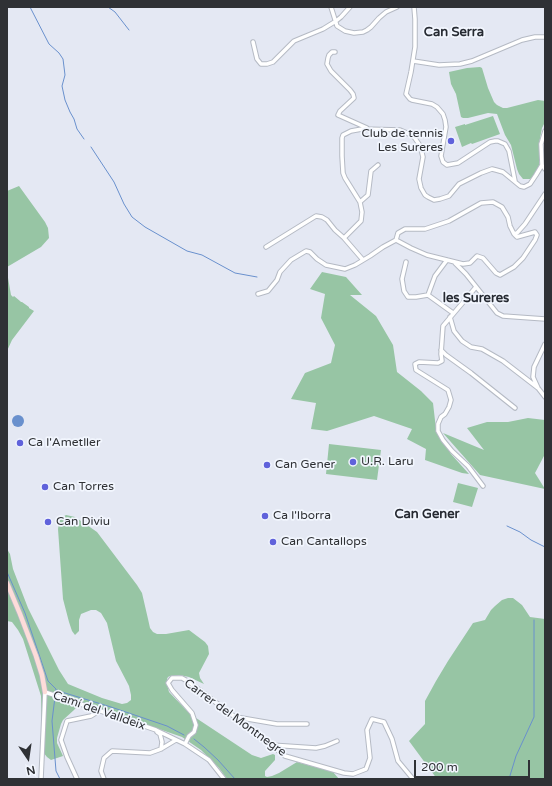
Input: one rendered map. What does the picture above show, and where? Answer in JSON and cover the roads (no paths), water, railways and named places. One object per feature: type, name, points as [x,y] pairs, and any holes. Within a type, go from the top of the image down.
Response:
[{"type":"street","points":[[331,7],[338,26],[345,31],[354,33],[362,32],[371,27],[386,12],[397,7]]},
{"type":"street","points":[[253,42],[257,59],[261,64],[273,62],[294,41],[323,29],[341,18],[350,7]]},
{"type":"street","points":[[414,7],[416,37],[406,94],[412,100],[432,104],[443,114],[446,127],[441,156],[443,162],[447,165],[458,163],[490,142],[498,140],[505,144],[509,151],[515,182]]},
{"type":"street","points":[[413,61],[439,65],[460,64],[472,61],[522,40],[535,37],[545,37]]},
{"type":"street","points":[[335,52],[332,52],[328,58],[327,64],[330,71],[350,90],[354,98],[340,111],[338,115],[370,129]]},
{"type":"street","points":[[344,238],[361,221],[362,212],[360,202],[343,173],[342,138],[351,131],[362,129],[400,130],[407,132],[414,137],[420,146],[423,157],[419,179],[421,188],[425,195],[431,199],[440,199],[450,196],[458,184],[488,170],[503,172],[520,186],[530,184],[542,165],[541,144],[545,131]]},
{"type":"street","points":[[360,202],[368,195],[371,170],[378,165]]},
{"type":"street","points":[[542,165],[545,169]]},
{"type":"street","points":[[514,234],[517,233],[525,224],[545,194]]},
{"type":"street","points":[[258,294],[268,291],[277,280],[280,272],[291,260],[306,251],[310,252],[317,260],[326,265],[345,269],[370,256],[383,246],[396,240],[398,233],[405,229],[425,229],[449,221],[481,203],[493,202],[502,207],[508,217],[514,234],[517,237],[535,232],[537,235],[523,258],[514,267],[500,275],[496,273],[483,258],[477,256],[470,263],[463,264],[427,255],[396,240]]},
{"type":"street","points":[[266,247],[316,216],[327,220],[363,260]]},
{"type":"street","points":[[428,295],[434,276],[447,260]]},
{"type":"street","points":[[406,262],[402,279],[404,291],[408,297],[428,295],[453,313]]},
{"type":"street","points":[[454,262],[466,274],[497,313],[503,316],[545,319]]},
{"type":"street","points":[[476,287],[443,326],[441,340],[442,361],[438,363],[419,362],[415,364],[416,370],[448,390],[451,400],[449,407],[438,424],[438,431],[443,440],[468,466],[483,486]]},
{"type":"street","points":[[450,317],[454,331],[462,341],[471,347],[482,349],[503,362],[538,388],[545,396]]},
{"type":"street","points":[[538,388],[533,376],[534,367],[545,344]]},
{"type":"street","points":[[441,350],[514,408]]},
{"type":"street","points":[[7,583],[40,669],[45,692],[41,779]]},
{"type":"street","name":"Carrer del Montnegre","points":[[185,744],[189,736],[194,732],[196,725],[192,713],[172,690],[168,683],[172,678],[182,678],[189,682],[285,756],[344,773],[353,774],[366,769],[370,758],[367,730],[372,719],[384,722],[392,740],[398,761],[412,779]]},
{"type":"street","name":"Camí del Valldeix","points":[[45,692],[156,730],[160,734],[162,742],[161,749]]},
{"type":"street","points":[[77,779],[61,740],[67,721],[91,716],[99,711]]},
{"type":"street","points":[[235,716],[277,724],[307,724]]},
{"type":"street","points":[[156,730],[185,744],[209,760],[224,779]]},
{"type":"street","points":[[104,779],[101,771],[104,758],[112,751],[150,753],[161,749],[176,740]]},
{"type":"street","points":[[270,744],[316,748],[325,746],[337,740]]},
{"type":"water","points":[[18,415],[22,417],[24,421],[22,425],[18,427],[14,425],[12,421],[14,417]]},
{"type":"waterway","points":[[30,7],[49,44],[63,59],[65,75],[62,86],[65,100],[77,129],[84,139]]},
{"type":"waterway","points":[[108,7],[115,12],[129,30]]},
{"type":"waterway","points":[[91,147],[114,182],[132,217],[145,227],[187,251],[202,255],[235,273],[257,277]]},
{"type":"waterway","points":[[507,526],[545,547]]},
{"type":"waterway","points":[[7,572],[25,613],[48,681],[56,689],[55,694]]},
{"type":"waterway","points":[[509,779],[516,756],[534,717],[534,620]]},
{"type":"waterway","points":[[57,690],[167,726],[184,735]]},
{"type":"waterway","points":[[55,697],[52,721],[56,771],[60,779]]},
{"type":"waterway","points":[[194,739],[218,760],[235,779]]},
{"type":"place","name":"Club de tennis Les Sureres","points":[[451,141]]},
{"type":"place","name":"Ca l'Ametller","points":[[20,443]]},
{"type":"place","name":"U.R. Laru","points":[[353,462]]},
{"type":"place","name":"Can Gener","points":[[267,465]]},
{"type":"place","name":"Can Torres","points":[[45,487]]},
{"type":"place","name":"Ca l'Iborra","points":[[265,516]]},
{"type":"place","name":"Can Diviu","points":[[48,522]]},
{"type":"place","name":"Can Cantallops","points":[[273,542]]},
{"type":"district","name":"Can Serra","points":[[454,33]]},
{"type":"district","name":"les Sureres","points":[[476,299]]},
{"type":"district","name":"Can Gener","points":[[427,515]]}]
